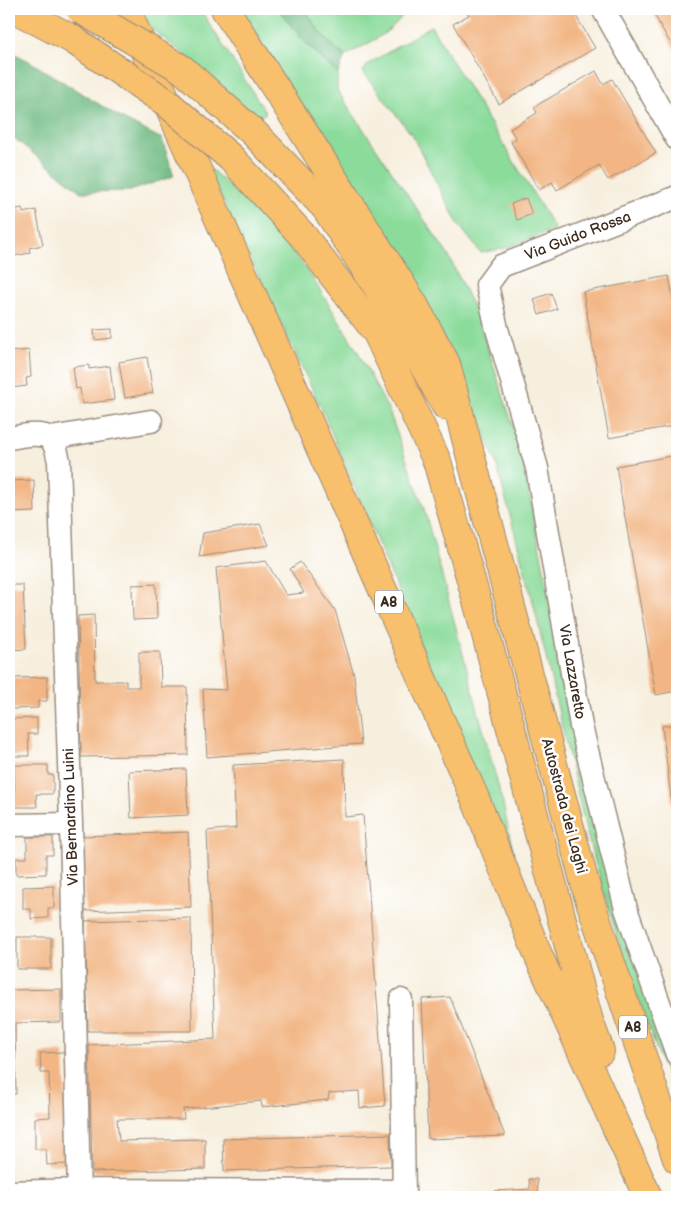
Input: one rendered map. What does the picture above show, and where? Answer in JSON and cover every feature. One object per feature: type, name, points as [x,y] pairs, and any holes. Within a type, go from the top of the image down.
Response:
[{"type":"highway","points":[[15,9],[72,39],[167,103],[231,158],[303,236],[377,334],[437,462],[477,601],[589,1021],[655,1197]]},
{"type":"highway","points":[[80,9],[182,69],[254,133],[325,207],[394,312],[468,447]]},
{"type":"highway","name":"A8","points":[[126,9],[474,796],[539,957],[648,1197]]},
{"type":"highway","name":"A8","points":[[225,9],[413,303],[446,364],[468,447]]},
{"type":"highway","name":"Autostrada dei Laghi","points":[[468,447],[588,895],[677,1159]]},
{"type":"street","points":[[603,9],[677,139]]},
{"type":"street","name":"Via Guido Rossa","points":[[487,285],[501,266],[677,197]]},
{"type":"street","name":"Via Lazzaretto","points":[[487,285],[497,329],[537,468],[581,726],[626,909],[677,1054]]},
{"type":"street","points":[[9,438],[34,434],[51,438],[151,421]]},
{"type":"street","name":"Via Bernardino Luini","points":[[51,438],[59,461],[71,824],[79,1194]]},
{"type":"street","points":[[9,825],[71,824]]},
{"type":"street","points":[[9,1192],[79,1194],[404,1194],[401,1000]]},
{"type":"green space","points":[[140,9],[200,9],[266,113],[257,119],[207,72],[145,24]]},
{"type":"green space","points":[[241,9],[278,9],[302,39],[338,74],[337,90],[448,255],[476,313],[519,444],[559,644],[616,908],[677,1077],[677,1104],[623,958],[587,834],[535,610],[496,462],[455,357]]},
{"type":"green space","points":[[278,9],[305,9],[323,35],[345,56],[338,74],[302,39]]},
{"type":"green space","points":[[305,9],[406,9],[395,25],[371,42],[345,56],[323,35]]},
{"type":"green space","points":[[431,26],[555,229],[506,248],[481,253],[458,224],[412,135],[363,72],[367,65]]},
{"type":"green space","points":[[9,51],[29,61],[123,119],[162,139],[174,176],[130,191],[81,192],[9,134]]},
{"type":"green space","points":[[212,170],[278,233],[312,277],[358,352],[389,411],[425,512],[503,804],[519,880],[323,412],[209,171]]},
{"type":"building","points":[[465,9],[572,9],[595,48],[499,104],[453,24],[469,15]]},
{"type":"building","points":[[651,9],[677,9],[677,55]]},
{"type":"building","points":[[596,71],[603,84],[612,79],[656,153],[608,180],[599,165],[557,190],[552,182],[539,190],[511,142],[516,139],[510,129],[537,113],[534,107]]},
{"type":"building","points":[[526,198],[532,214],[517,220],[511,204]]},
{"type":"building","points":[[22,208],[23,213],[36,210],[43,245],[29,248],[30,253],[14,256],[11,239],[9,240],[9,210]]},
{"type":"building","points":[[669,276],[677,322],[677,425],[609,438],[583,292]]},
{"type":"building","points":[[551,293],[557,309],[539,315],[534,299]]},
{"type":"building","points":[[112,329],[112,338],[95,340],[94,330]]},
{"type":"building","points":[[29,350],[31,377],[26,378],[27,386],[10,388],[9,352]]},
{"type":"building","points":[[147,357],[153,393],[125,398],[119,362]]},
{"type":"building","points":[[89,365],[89,369],[110,366],[114,400],[82,404],[80,388],[76,389],[73,367]]},
{"type":"building","points":[[677,455],[677,691],[656,695],[616,466]]},
{"type":"building","points":[[34,480],[35,512],[9,513],[9,481]]},
{"type":"building","points":[[260,524],[269,545],[199,557],[203,533]]},
{"type":"building","points":[[266,561],[286,595],[304,593],[290,569],[300,562],[335,610],[354,675],[361,744],[207,757],[203,689],[227,690],[216,568]]},
{"type":"building","points":[[156,584],[157,619],[133,620],[132,585]]},
{"type":"building","points":[[9,585],[23,585],[26,649],[9,650]]},
{"type":"building","points":[[94,615],[95,681],[126,681],[126,687],[139,687],[139,652],[160,652],[161,687],[187,687],[188,755],[81,757],[78,616]]},
{"type":"building","points":[[47,677],[47,701],[38,701],[38,708],[11,709],[10,693],[14,693],[13,678]]},
{"type":"building","points":[[37,718],[37,734],[28,734],[29,756],[10,756],[9,719]]},
{"type":"building","points":[[677,724],[677,838],[676,838],[662,726]]},
{"type":"building","points":[[344,759],[345,817],[363,815],[385,1106],[360,1108],[359,1091],[329,1093],[328,1100],[262,1107],[261,1101],[183,1109],[184,1119],[117,1119],[119,1141],[205,1139],[205,1169],[92,1172],[89,1045],[215,1039],[207,831],[236,828],[233,765]]},
{"type":"building","points":[[14,765],[48,765],[48,775],[53,775],[53,794],[36,794],[37,807],[15,807]]},
{"type":"building","points":[[186,769],[188,815],[131,818],[129,771]]},
{"type":"building","points":[[188,832],[191,907],[85,911],[82,836]]},
{"type":"building","points":[[27,837],[53,837],[53,855],[46,855],[46,874],[16,875],[16,858],[27,858]]},
{"type":"building","points":[[54,886],[54,908],[48,908],[48,918],[31,919],[31,909],[23,909],[23,887]]},
{"type":"building","points":[[191,918],[192,1031],[88,1031],[85,921]]},
{"type":"building","points":[[17,937],[51,937],[51,969],[17,969]]},
{"type":"building","points":[[61,989],[61,1022],[15,1023],[16,1094],[9,1094],[9,990]]},
{"type":"building","points":[[450,997],[505,1136],[428,1139],[422,999]]},
{"type":"building","points":[[64,1052],[68,1164],[47,1165],[46,1149],[35,1149],[35,1118],[50,1117],[49,1073],[41,1073],[40,1053]]},
{"type":"building","points":[[390,1134],[391,1166],[224,1171],[223,1139]]},
{"type":"building","points":[[529,1179],[537,1179],[538,1196],[496,1197],[495,1191],[530,1189]]}]
